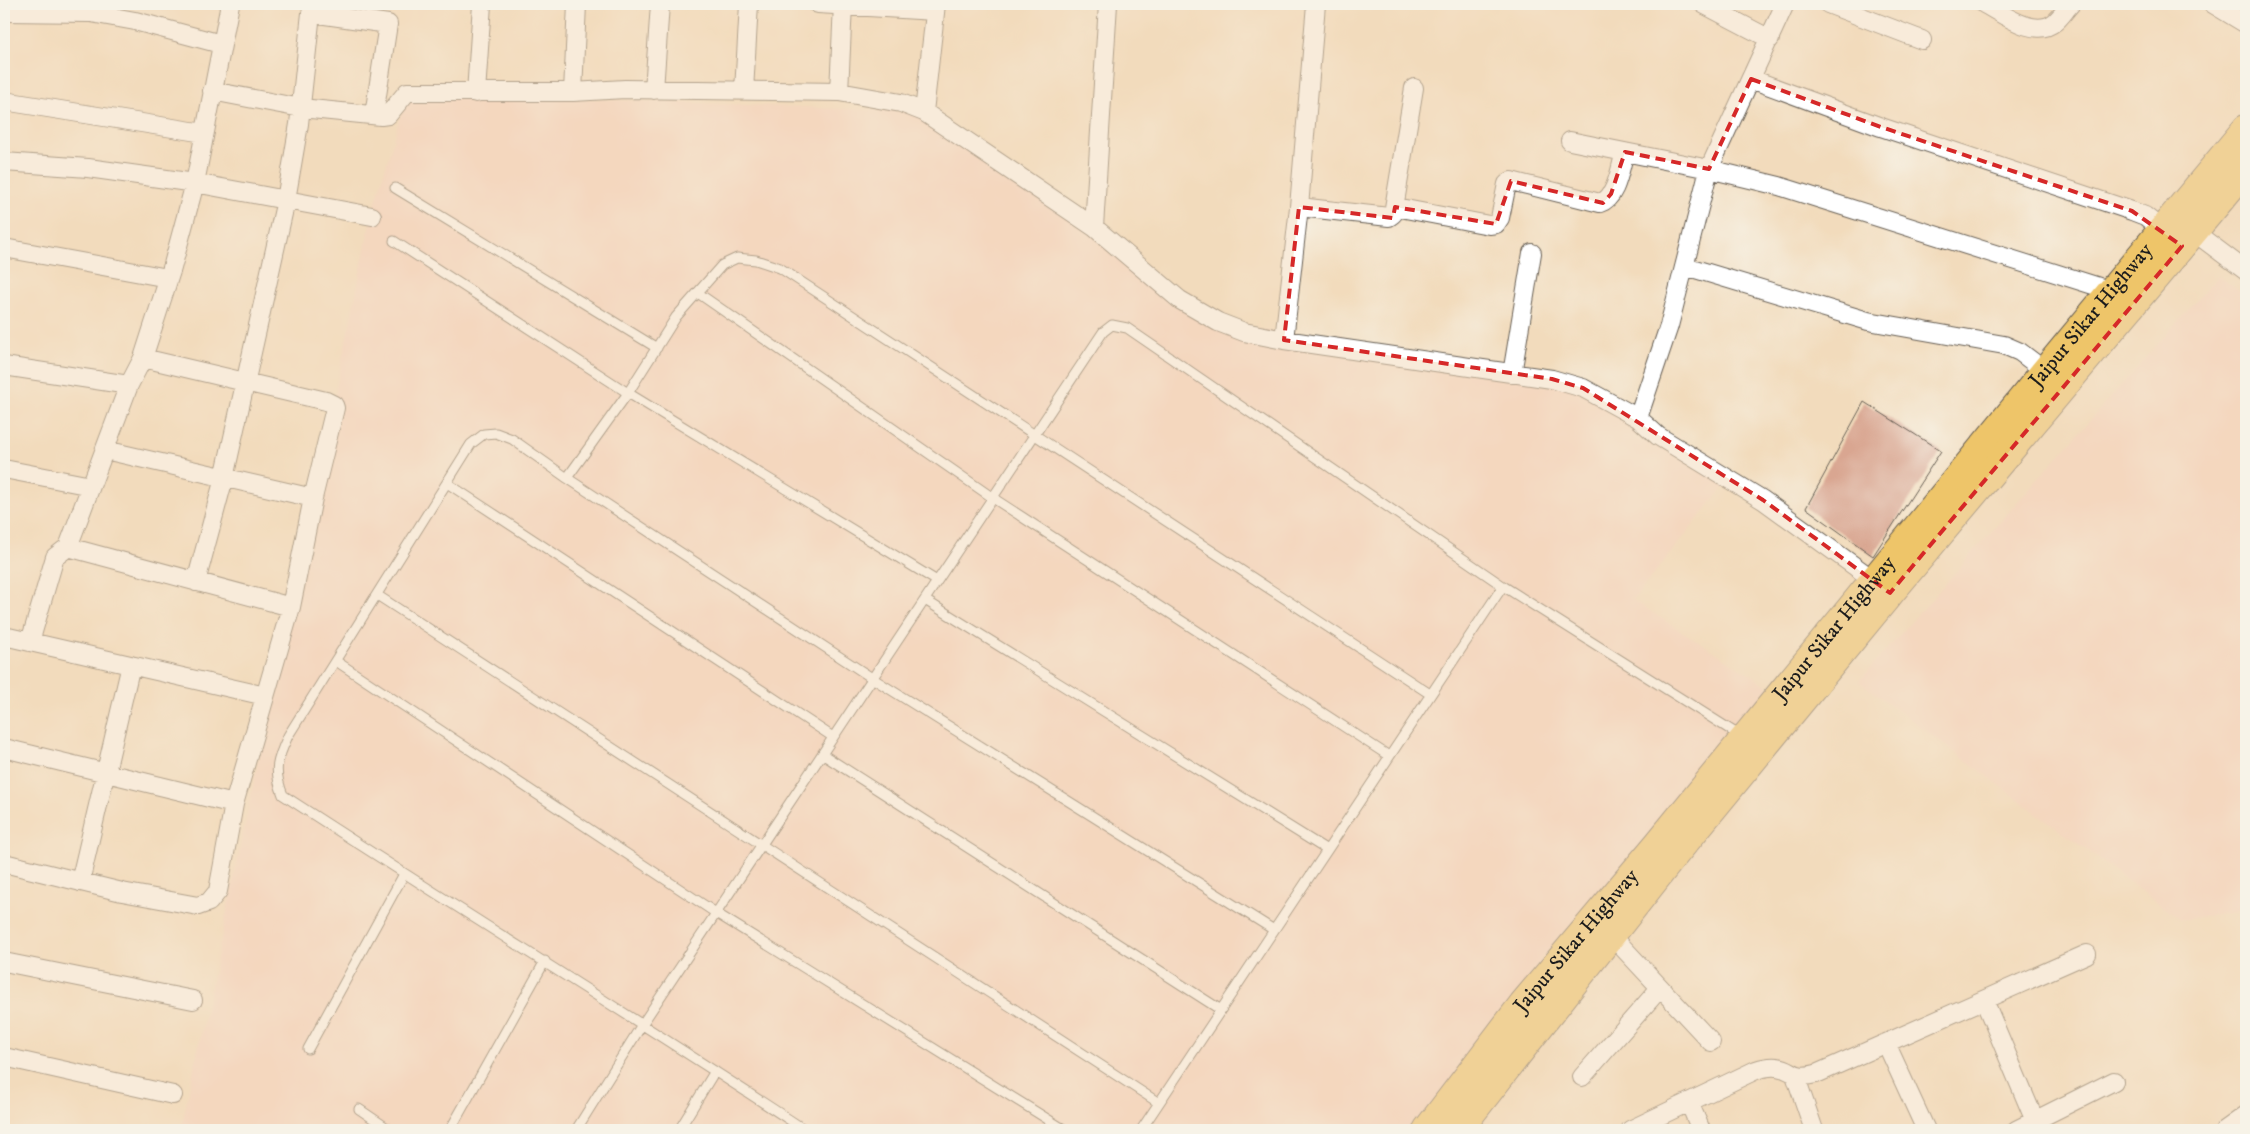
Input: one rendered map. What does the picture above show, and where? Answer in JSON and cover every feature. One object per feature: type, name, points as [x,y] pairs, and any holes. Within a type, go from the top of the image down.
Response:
[{"type":"main road","name":"Jaipur Sikar Highway","points":[[1427,1130],[1523,1004],[1752,746],[1882,586],[2178,231],[2246,129]]},
{"type":"main road","name":"Jaipur Sikar Highway","points":[[1882,586],[2045,371],[2112,291],[2246,169]]},
{"type":"main road","name":"Jaipur Sikar Highway","points":[[1458,1130],[1671,859],[1752,746]]},
{"type":"street","points":[[30,642],[55,558],[68,547],[129,385],[143,358],[195,183],[230,4]]},
{"type":"street","points":[[476,93],[482,4]]},
{"type":"street","points":[[573,92],[577,4]]},
{"type":"street","points":[[654,90],[660,4]]},
{"type":"street","points":[[744,91],[750,4]]},
{"type":"street","points":[[818,4],[936,7],[924,112]]},
{"type":"street","points":[[839,92],[843,4]]},
{"type":"street","points":[[1094,227],[1108,4]]},
{"type":"street","points":[[1284,340],[1299,208],[1316,4]]},
{"type":"street","points":[[1703,4],[1770,39]]},
{"type":"street","points":[[1638,418],[1669,326],[1709,169],[1785,4]]},
{"type":"street","points":[[1828,4],[1922,40]]},
{"type":"street","points":[[1984,4],[2023,24],[2036,28],[2055,22],[2070,4]]},
{"type":"street","points":[[2213,4],[2246,24]]},
{"type":"street","points":[[4,12],[91,13],[134,21],[221,44]]},
{"type":"street","points":[[196,582],[224,478],[286,200],[301,108],[311,13],[388,24],[374,115]]},
{"type":"street","points":[[1751,79],[1881,127],[2145,216],[2178,231],[2246,271]]},
{"type":"street","points":[[1299,208],[1389,217],[1393,214],[1414,88]]},
{"type":"street","points":[[212,91],[301,108],[374,115],[388,115],[407,92],[476,93],[654,90],[839,92],[901,103],[924,112],[1094,227],[1180,300],[1218,322],[1244,332],[1284,340],[1552,380],[1583,388],[1638,418],[1658,436],[1763,500],[1882,586]]},
{"type":"street","points":[[4,101],[204,133]]},
{"type":"street","points":[[1570,141],[1709,169],[1787,189],[2112,291]]},
{"type":"street","points":[[1395,207],[1489,226],[1496,224],[1500,218],[1507,184],[1511,181],[1600,202],[1605,201],[1611,194],[1625,152]]},
{"type":"street","points":[[4,162],[88,168],[195,183],[372,216]]},
{"type":"street","points":[[4,248],[168,278]]},
{"type":"street","points":[[1512,374],[1532,252]]},
{"type":"street","points":[[1685,266],[1868,321],[2004,345],[2020,352],[2045,371]]},
{"type":"street","points":[[4,864],[80,882],[198,906],[210,902],[218,891],[234,804],[291,607],[334,405],[143,358]]},
{"type":"street","points":[[4,366],[129,385]]},
{"type":"street","points":[[105,450],[313,498]]},
{"type":"street","points":[[4,469],[91,486]]},
{"type":"street","points":[[68,547],[291,607]]},
{"type":"street","points":[[4,636],[265,696]]},
{"type":"street","points":[[80,882],[104,773],[131,665]]},
{"type":"street","points":[[4,748],[234,804]]},
{"type":"street","points":[[1612,936],[1711,1042]]},
{"type":"street","points":[[1630,1130],[1756,1070],[1778,1067],[1795,1076],[1804,1077],[1816,1074],[2088,954]]},
{"type":"street","points":[[4,962],[193,1000]]},
{"type":"street","points":[[1582,1077],[1660,988]]},
{"type":"street","points":[[1984,1000],[2035,1121]]},
{"type":"street","points":[[1886,1043],[1926,1130]]},
{"type":"street","points":[[4,1057],[173,1095]]},
{"type":"street","points":[[1795,1076],[1814,1130]]},
{"type":"street","points":[[2016,1130],[2114,1081]]},
{"type":"street","points":[[1689,1102],[1701,1130]]},
{"type":"street","points":[[2224,1130],[2246,1115]]},
{"type":"lane","points":[[395,188],[657,348]]},
{"type":"lane","points":[[394,241],[628,393],[937,581]]},
{"type":"lane","points":[[567,478],[628,393],[676,318],[722,265],[737,258],[756,260],[780,268],[1430,694]]},
{"type":"lane","points":[[698,293],[993,498],[1388,756]]},
{"type":"lane","points":[[576,1130],[643,1023],[872,678],[1103,332],[1112,325],[1126,328],[1503,586],[1752,746]]},
{"type":"lane","points":[[804,1130],[643,1023],[404,874],[283,795],[276,778],[278,758],[288,736],[471,444],[484,434],[496,433],[512,438],[567,478],[872,678],[1274,930]]},
{"type":"lane","points":[[447,483],[833,737]]},
{"type":"lane","points":[[1141,1130],[1388,756],[1503,586]]},
{"type":"lane","points":[[377,595],[1159,1103]]},
{"type":"lane","points":[[925,600],[1327,850]]},
{"type":"lane","points":[[336,661],[716,913],[1064,1130]]},
{"type":"lane","points":[[822,754],[1221,1010]]},
{"type":"lane","points":[[308,1049],[404,874]]},
{"type":"lane","points":[[450,1130],[545,961]]},
{"type":"lane","points":[[679,1130],[715,1071]]},
{"type":"lane","points":[[358,1109],[390,1130]]},
{"type":"highlighted area","points":[[1751,79],[1881,127],[2132,211],[2182,246],[1890,593],[1763,500],[1583,388],[1552,379],[1284,340],[1299,207],[1393,218],[1395,207],[1496,224],[1511,181],[1603,203],[1611,194],[1625,152],[1709,169]]},
{"type":"shaded area","points":[[407,92],[924,112],[1218,322],[1583,388],[1730,479],[1633,600],[1781,694],[1453,1130],[181,1130],[372,216]]},
{"type":"shaded area","points":[[2218,276],[2246,296],[2246,909],[2181,920],[1859,681]]},
{"type":"building","points":[[1864,402],[1941,451],[1873,556],[1806,508]]}]
